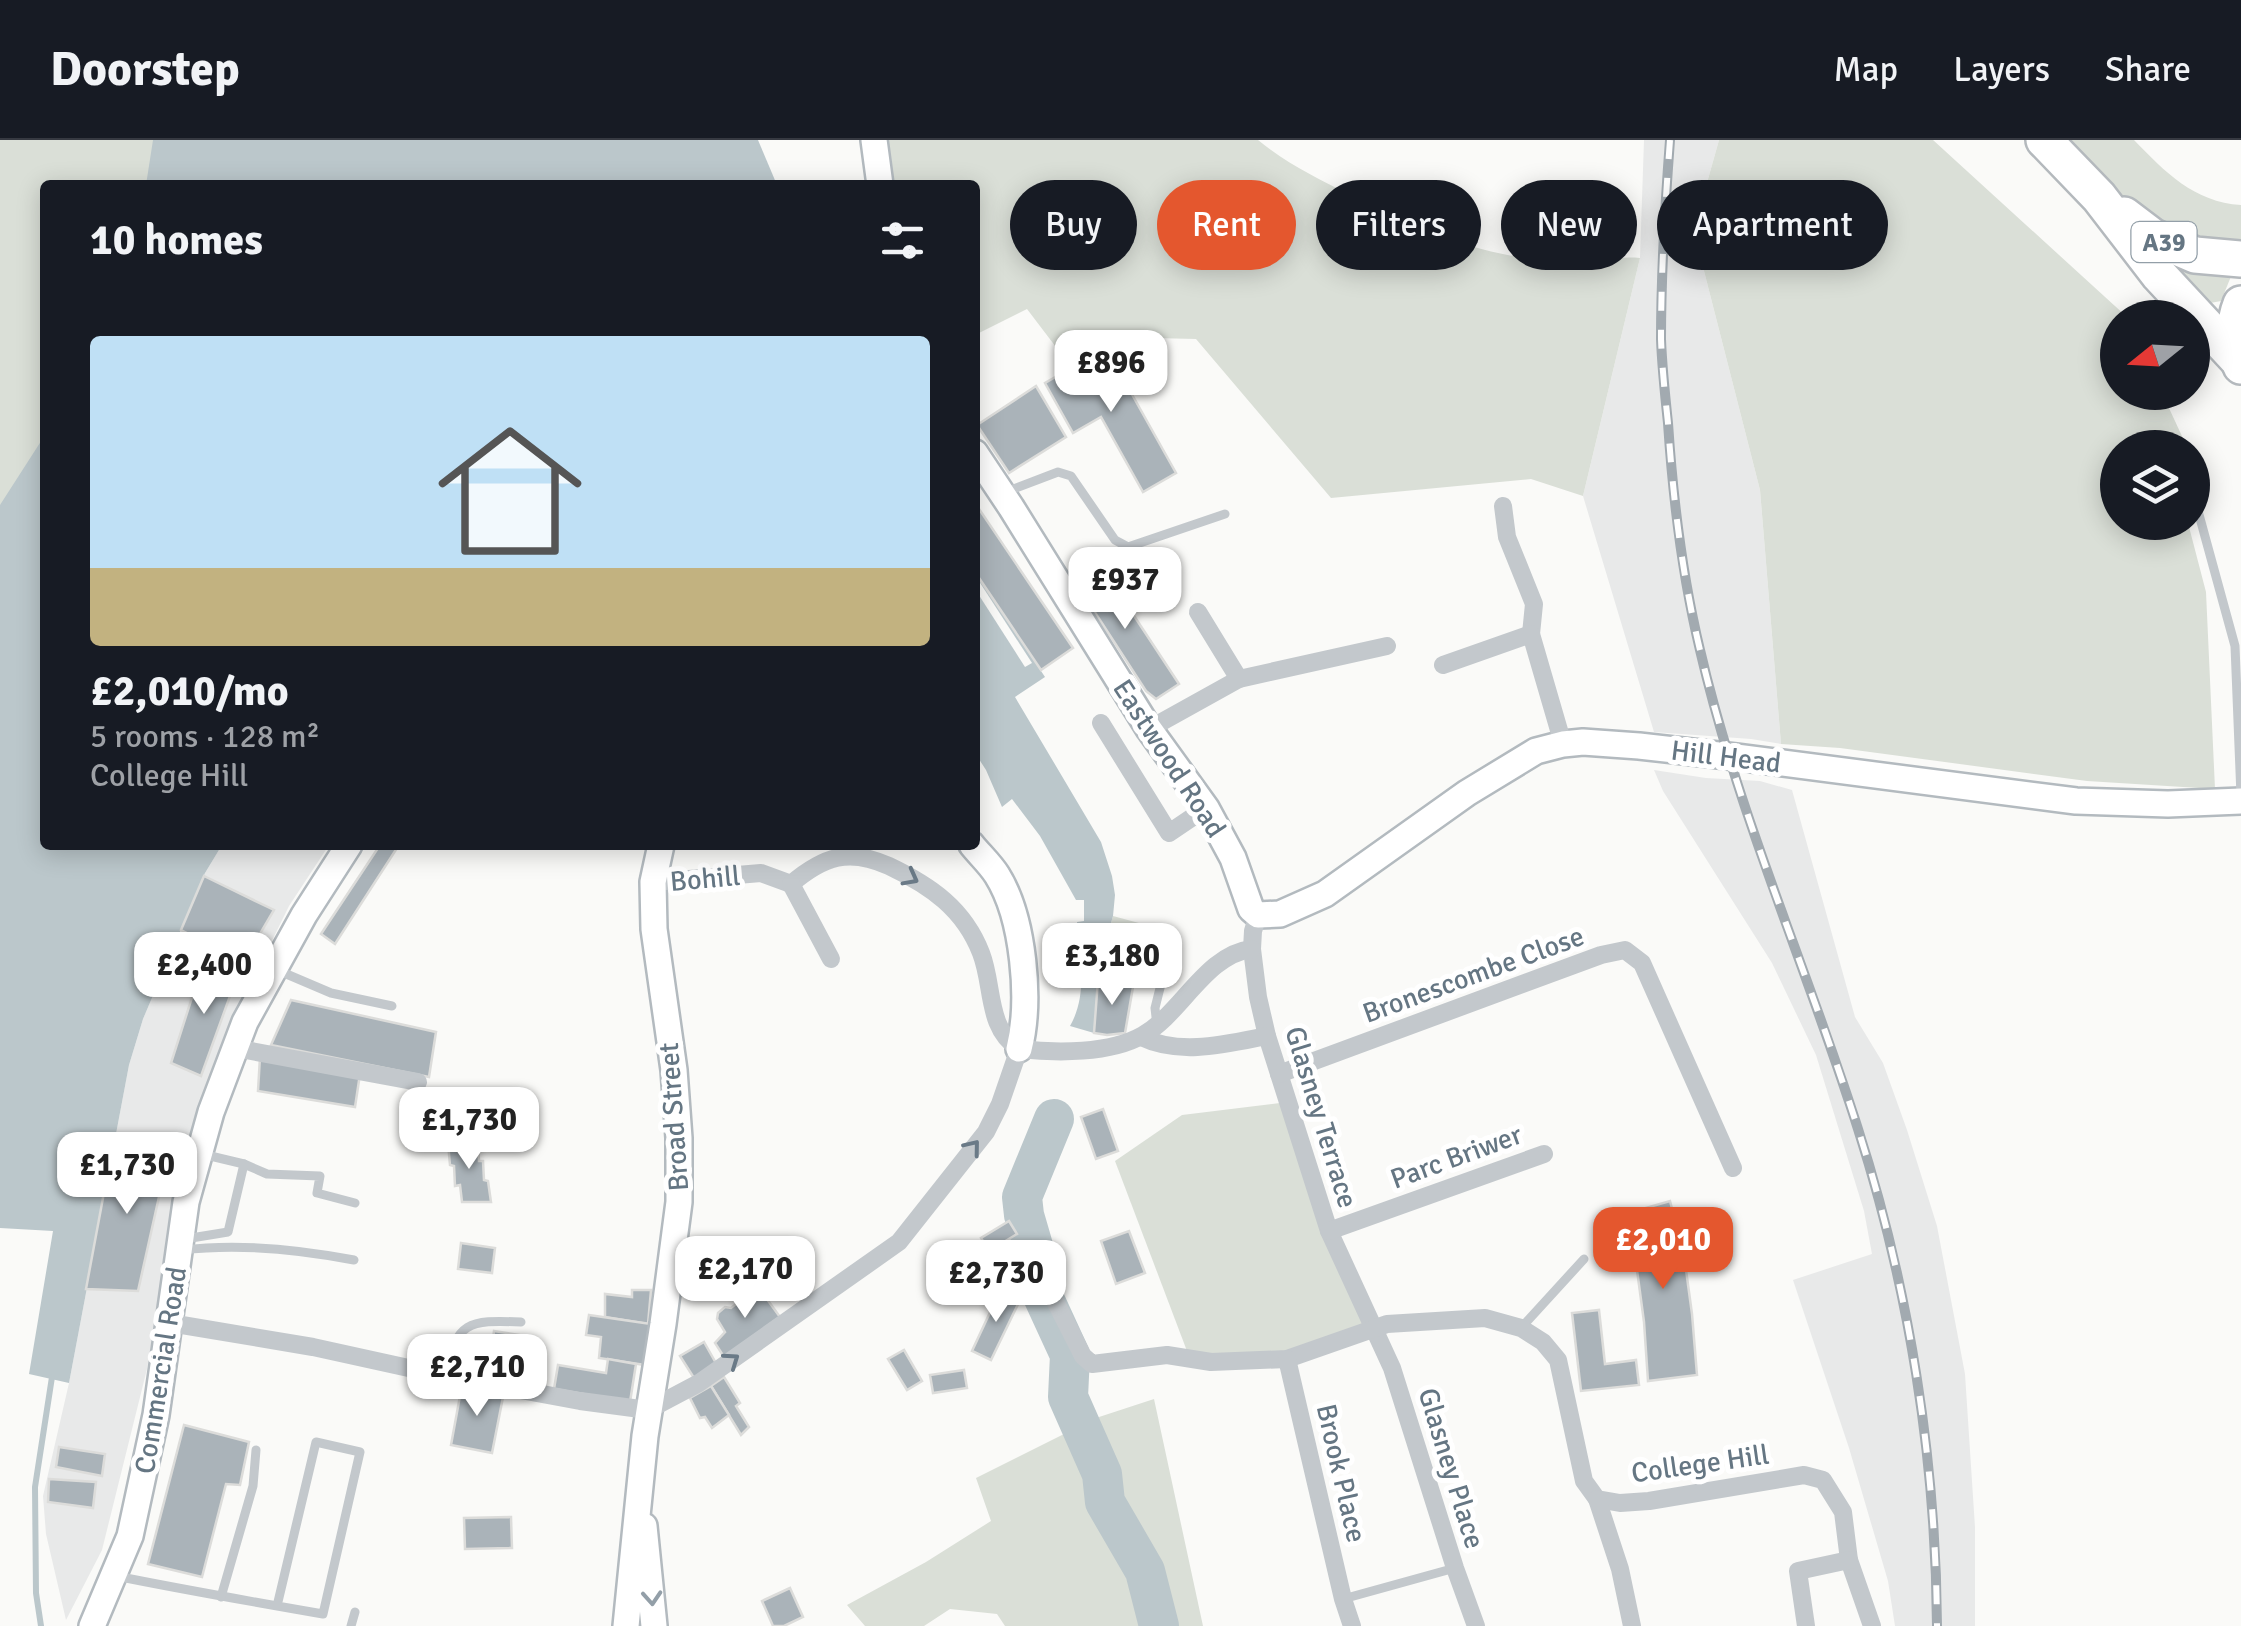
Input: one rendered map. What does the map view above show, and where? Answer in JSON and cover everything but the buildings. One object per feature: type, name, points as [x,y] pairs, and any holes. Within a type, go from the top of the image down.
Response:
[{"type":"highway","name":"A39","points":[[2044,140],[2240,363]]},
{"type":"highway","name":"A39","points":[[2098,197],[2153,236],[2194,255],[2241,259]]},
{"type":"highway","name":"A39","points":[[2240,363],[2235,338],[2241,304]]},
{"type":"street","points":[[874,140],[879,180]]},
{"type":"street","name":"Eastwood Road","points":[[980,461],[1149,730],[1206,808],[1233,858],[1250,909],[1258,915]]},
{"type":"street","points":[[1503,506],[1507,537],[1534,604],[1531,634],[1562,744]]},
{"type":"street","points":[[1198,612],[1240,680]]},
{"type":"street","points":[[1443,665],[1531,634]]},
{"type":"street","points":[[1149,730],[1240,680],[1387,646]]},
{"type":"street","points":[[1100,723],[1169,832],[1206,808]]},
{"type":"street","name":"Hill Head","points":[[1258,915],[1280,914],[1325,894],[1467,792],[1536,751],[1562,744],[1671,749],[2076,801],[2241,801]]},
{"type":"street","name":"Commercial Road","points":[[92,1626],[130,1536],[156,1416],[186,1202],[211,1112],[246,1022],[304,916],[347,850]]},
{"type":"street","name":"Broad Street","points":[[640,1501],[648,1410],[679,1202],[674,1070],[654,928],[654,882],[659,850]]},
{"type":"street","points":[[170,1323],[312,1347],[444,1376],[648,1410],[699,1383],[899,1242],[986,1132],[1019,1050],[1025,1004],[1015,917],[997,876],[976,850]]},
{"type":"street","points":[[831,960],[791,884],[832,858],[863,857],[919,881],[942,896],[964,919],[985,964],[996,1024],[1019,1050],[1092,1049],[1141,1036],[1161,1022],[1216,966],[1235,952],[1252,949]]},
{"type":"street","name":"Bohill","points":[[654,882],[762,873],[791,884]]},
{"type":"street","name":"Glasney Terrace","points":[[1258,915],[1252,949],[1267,1036],[1329,1231],[1375,1327]]},
{"type":"street","name":"Bronescombe Close","points":[[1279,1074],[1625,950],[1642,962],[1733,1168]]},
{"type":"street","points":[[1141,1036],[1157,1044],[1189,1047],[1267,1036]]},
{"type":"street","points":[[235,1048],[418,1082]]},
{"type":"street","name":"Parc Briwer","points":[[1329,1231],[1544,1154]]},
{"type":"street","points":[[1054,1300],[1083,1356],[1092,1364],[1167,1355],[1212,1362],[1287,1359],[1386,1324],[1485,1318],[1521,1328]]},
{"type":"street","name":"Glasney Place","points":[[1375,1327],[1476,1626]]},
{"type":"street","name":"College Hill","points":[[1521,1328],[1543,1342],[1558,1360],[1584,1481],[1597,1499],[1620,1503],[1649,1501],[1804,1476],[1823,1480],[1843,1512],[1849,1560],[1872,1626]]},
{"type":"street","name":"Brook Place","points":[[1287,1359],[1352,1626]]},
{"type":"street","points":[[1597,1499],[1620,1569],[1632,1626]]},
{"type":"street","points":[[626,1626],[640,1501]]},
{"type":"street","points":[[640,1501],[654,1626]]},
{"type":"street","points":[[1806,1626],[1798,1570],[1849,1560]]},
{"type":"lane","points":[[1002,494],[1058,472],[1071,476],[1114,540],[1128,547],[1225,514]]},
{"type":"lane","points":[[2205,540],[2234,646],[2241,801]]},
{"type":"lane","points":[[1161,1022],[1154,1008],[1172,940]]},
{"type":"lane","points":[[275,969],[331,993],[392,1006]]},
{"type":"lane","points":[[199,1154],[244,1164],[267,1174],[320,1176],[317,1193],[355,1203]]},
{"type":"lane","points":[[180,1245],[228,1232],[244,1164]]},
{"type":"lane","points":[[180,1245],[302,1250],[354,1260]]},
{"type":"lane","points":[[1521,1328],[1584,1260]]},
{"type":"lane","points":[[444,1376],[450,1348],[467,1327],[479,1322],[521,1322]]},
{"type":"lane","points":[[113,1576],[220,1596],[276,1606],[323,1614],[360,1452],[316,1442],[276,1606]]},
{"type":"lane","points":[[220,1596],[254,1486],[256,1450]]},
{"type":"lane","points":[[1343,1599],[1454,1568]]},
{"type":"lane","points":[[352,1626],[354,1612]]},
{"type":"shaded area","points":[[0,140],[562,140],[503,180],[40,180],[40,850],[44,850],[0,1228]]},
{"type":"shaded area","points":[[153,140],[758,140],[775,180],[147,180]]},
{"type":"shaded area","points":[[888,140],[1258,140],[1322,180],[1316,180],[1316,270],[1481,270],[1481,248],[1501,253],[1501,270],[1637,270],[1640,258],[1583,496],[1531,479],[1331,498],[1196,339],[1111,337],[1062,355],[1027,309],[980,332],[980,180],[892,180]]},
{"type":"shaded area","points":[[1644,140],[1719,140],[1708,180],[1657,180],[1657,270],[1704,270],[1760,490],[1781,744],[1654,732],[1583,496],[1640,258]]},
{"type":"shaded area","points":[[1719,140],[1933,140],[2108,300],[2100,300],[2100,410],[2170,410],[2179,430],[2100,430],[2100,540],[2192,540],[2206,592],[2215,789],[2087,781],[1840,748],[1781,744],[1760,490],[1704,270],[1888,270],[1888,180],[1708,180]]},
{"type":"shaded area","points":[[2053,140],[2134,140],[2169,174],[2195,192],[2241,205],[2241,251],[2156,231]]},
{"type":"shaded area","points":[[2175,257],[2232,274],[2221,301],[2210,303],[2201,300],[2170,265]]},
{"type":"shaded area","points":[[40,443],[40,850],[219,850],[205,873],[143,1019],[129,1065],[69,1383],[29,1374],[53,1231],[0,1228],[0,505]]},
{"type":"shaded area","points":[[980,580],[1045,677],[1015,697],[1101,842],[1112,876],[1113,916],[1100,961],[1094,1033],[1070,1026],[1081,989],[1077,922],[1084,921],[1084,900],[1076,900],[1040,836],[1012,799],[1002,807],[980,761]]},
{"type":"shaded area","points":[[1654,770],[1760,781],[1792,790],[1855,1017],[1883,1063],[1937,1226],[1965,1374],[1975,1527],[1975,1626],[1895,1626],[1888,1581],[1849,1448],[1793,1280],[1872,1254],[1864,1211],[1816,1055],[1772,963],[1663,791]]},
{"type":"shaded area","points":[[219,850],[326,850],[289,906],[229,1028],[178,1183],[147,1369],[102,1550],[66,1620],[46,1534],[43,1496],[69,1383],[129,1065],[143,1019],[205,873]]},
{"type":"shaded area","points":[[1113,916],[1150,926],[1133,987],[1098,980]]},
{"type":"shaded area","points":[[1288,1102],[1375,1327],[1287,1359],[1190,1359],[1115,1161],[1182,1115]]},
{"type":"shaded area","points":[[1154,1399],[1203,1626],[1005,1626],[997,1614],[950,1609],[924,1626],[865,1626],[847,1605],[991,1521],[976,1478],[1096,1418]]},
{"type":"pier","points":[[980,583],[1032,663],[1025,667],[980,597]]},
{"type":"waterway","points":[[1054,1119],[1022,1197],[1024,1215],[1042,1277],[1041,1292],[1070,1355],[1068,1397],[1102,1474],[1105,1502],[1145,1571],[1159,1626]]},
{"type":"waterway","points":[[41,1626],[36,1593],[35,1487],[52,1377]]},
{"type":"railway","points":[[1670,140],[1661,339],[1688,594],[1734,771],[1858,1129],[1892,1250],[1925,1437],[1937,1626]]}]
